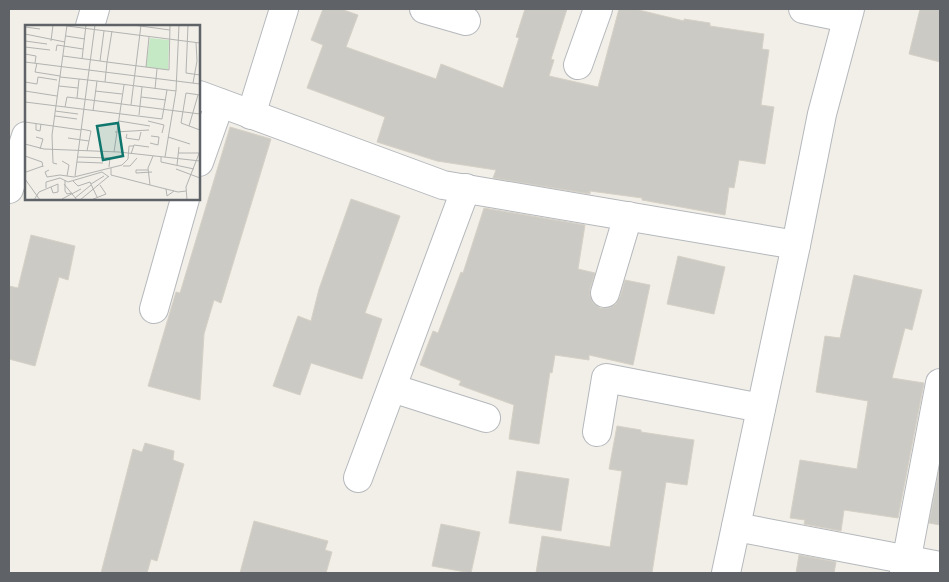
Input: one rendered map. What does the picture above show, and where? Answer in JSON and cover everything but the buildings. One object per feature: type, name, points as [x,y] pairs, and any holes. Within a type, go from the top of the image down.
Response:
[{"type":"street","points":[[90,25],[95,9]]},
{"type":"street","points":[[251,115],[284,9]]},
{"type":"street","points":[[424,9],[466,22]]},
{"type":"street","points":[[578,65],[598,9]]},
{"type":"street","points":[[726,573],[822,114],[848,13],[803,9]]},
{"type":"street","points":[[200,156],[209,99],[444,185],[796,245]]},
{"type":"street","points":[[9,188],[25,139]]},
{"type":"street","points":[[358,478],[466,188]]},
{"type":"street","points":[[154,309],[185,200]]},
{"type":"street","points":[[605,293],[628,216]]},
{"type":"street","points":[[597,432],[606,378],[761,408]]},
{"type":"street","points":[[905,567],[940,383]]},
{"type":"street","points":[[392,388],[486,418]]},
{"type":"street","points":[[736,527],[905,567],[940,566]]}]
